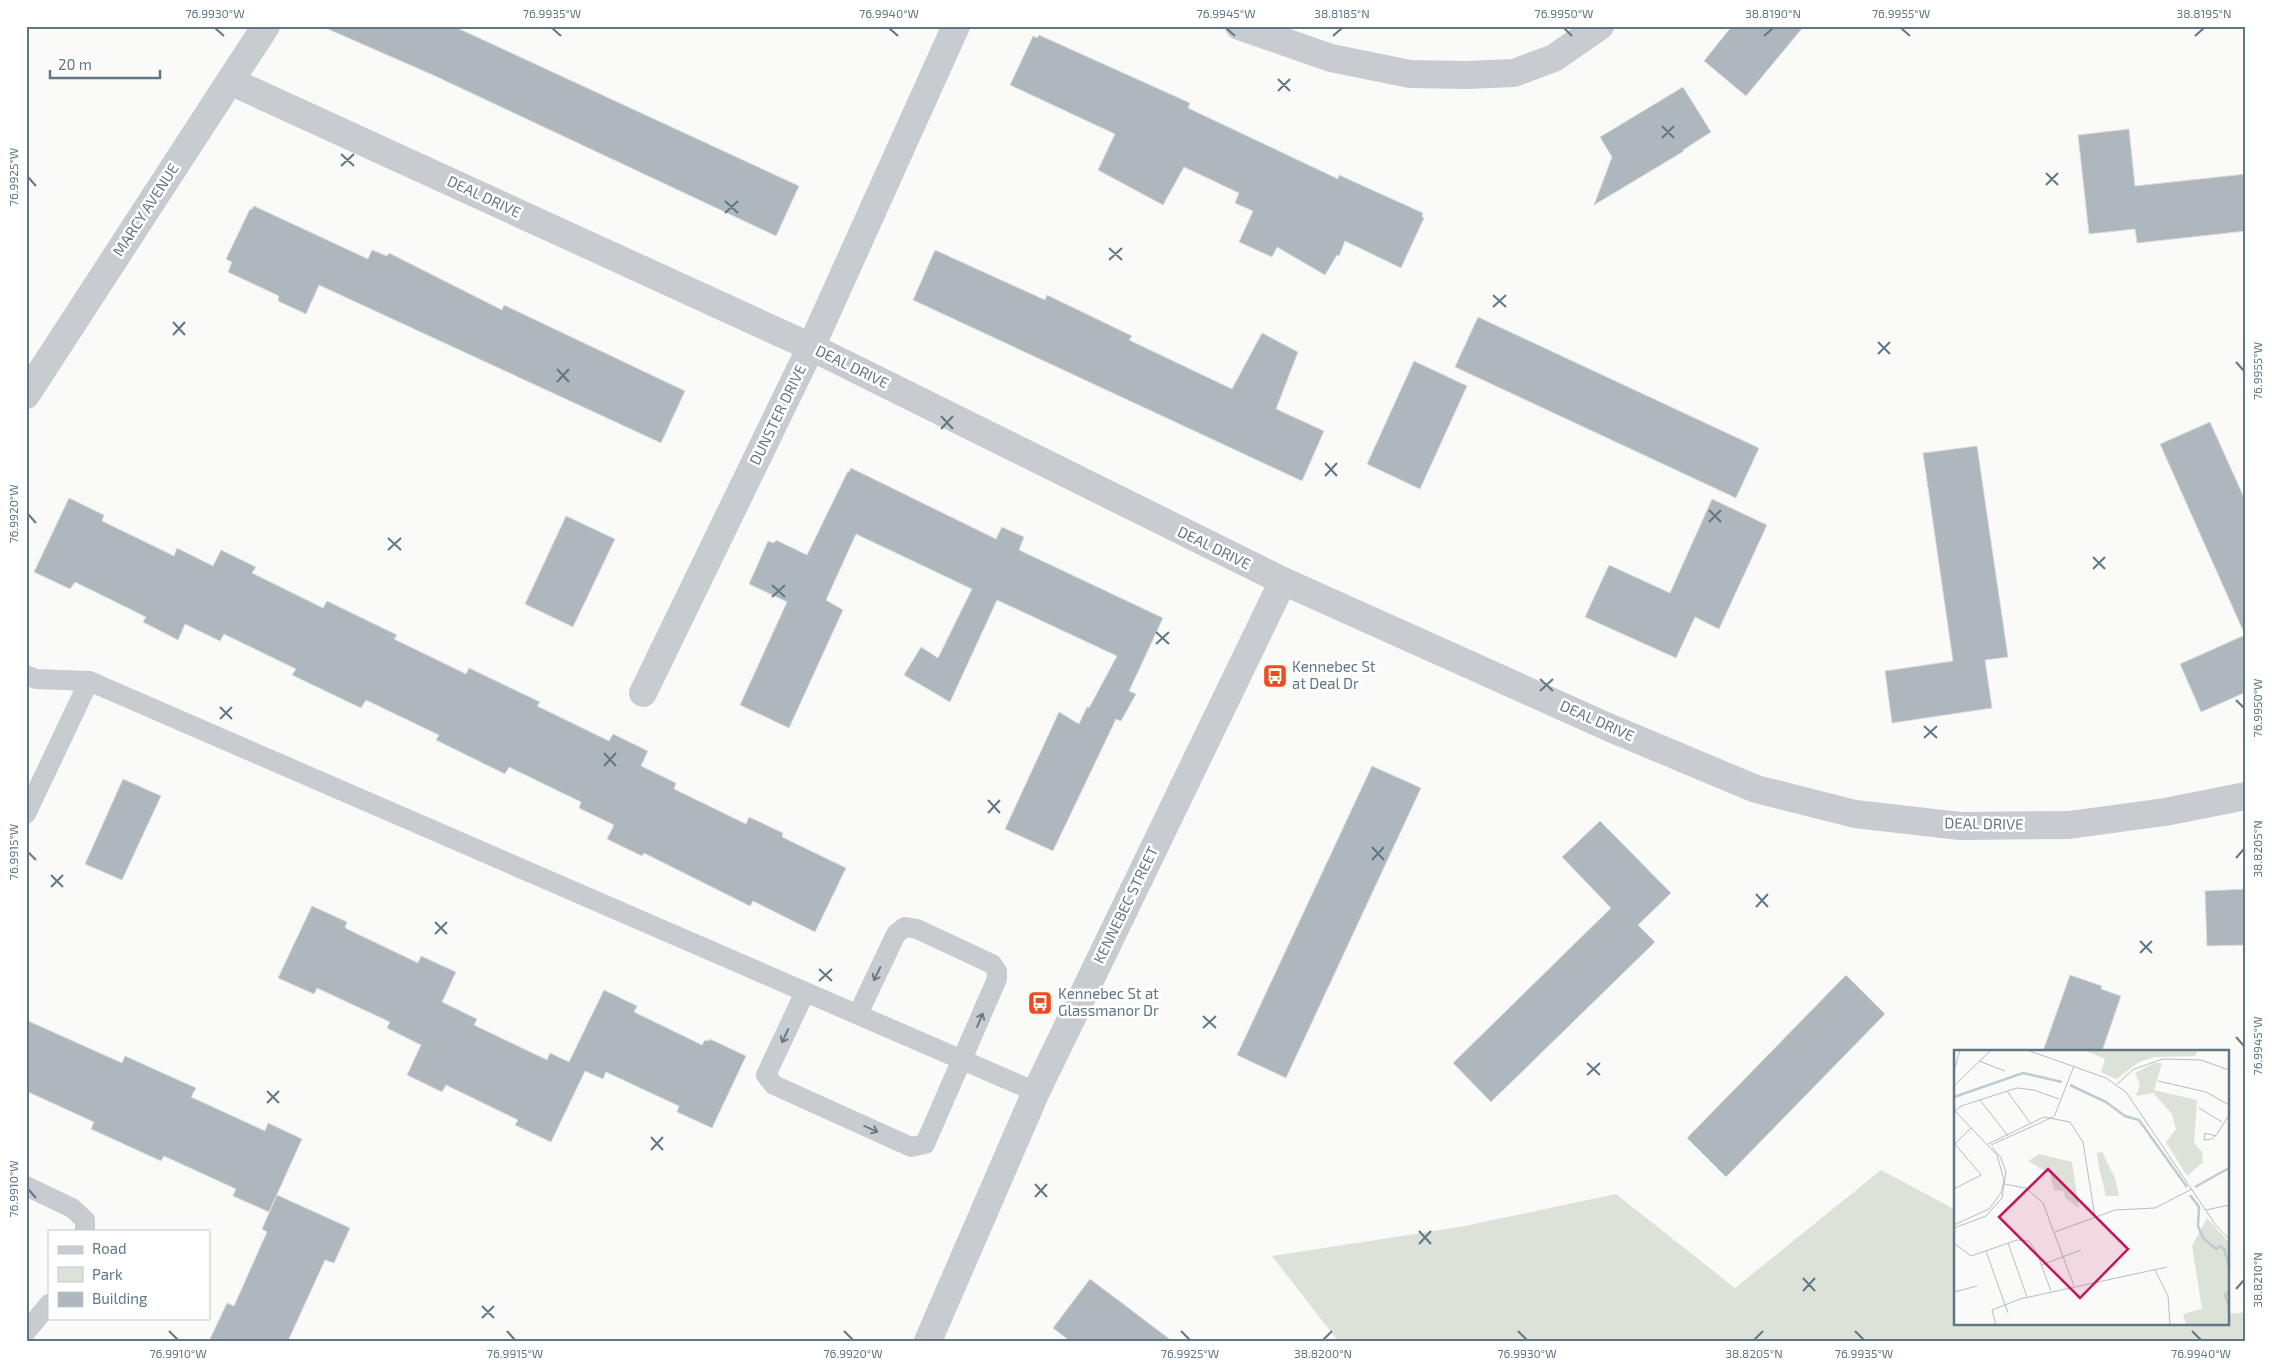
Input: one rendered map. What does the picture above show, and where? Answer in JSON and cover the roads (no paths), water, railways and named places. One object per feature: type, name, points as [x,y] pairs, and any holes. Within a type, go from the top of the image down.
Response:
[{"type":"street","name":"MARCY AVENUE","points":[[26,395],[266,26]]},
{"type":"street","name":"DUNSTER DRIVE","points":[[643,692],[811,347],[956,26]]},
{"type":"street","points":[[1239,26],[1331,58],[1410,74],[1467,75],[1514,72],[1538,64],[1554,58],[1600,26]]},
{"type":"street","name":"DEAL DRIVE","points":[[230,81],[811,347],[1283,582],[1608,727],[1756,790],[1855,814],[1960,826],[2069,825],[2165,812],[2246,796]]},
{"type":"street","name":"KENNEBEC STREET","points":[[928,1341],[1036,1092],[1283,582]]},
{"type":"lane","points":[[26,675],[36,678],[90,681],[1036,1092]]},
{"type":"lane","points":[[26,814],[90,681]]},
{"type":"lane","points":[[805,992],[766,1075],[774,1085],[911,1147],[925,1144],[997,979],[997,972],[992,964],[916,929],[905,927],[896,934],[858,1014]]},
{"type":"lane","points":[[26,1186],[72,1208],[85,1220],[85,1230]]},
{"type":"lane","points":[[26,1332],[48,1305]]},
{"type":"place","name":"Kennebec St at Deal Dr","points":[[1275,676]]},
{"type":"place","name":"Kennebec St at Glassmanor Dr","points":[[1040,1003]]}]
